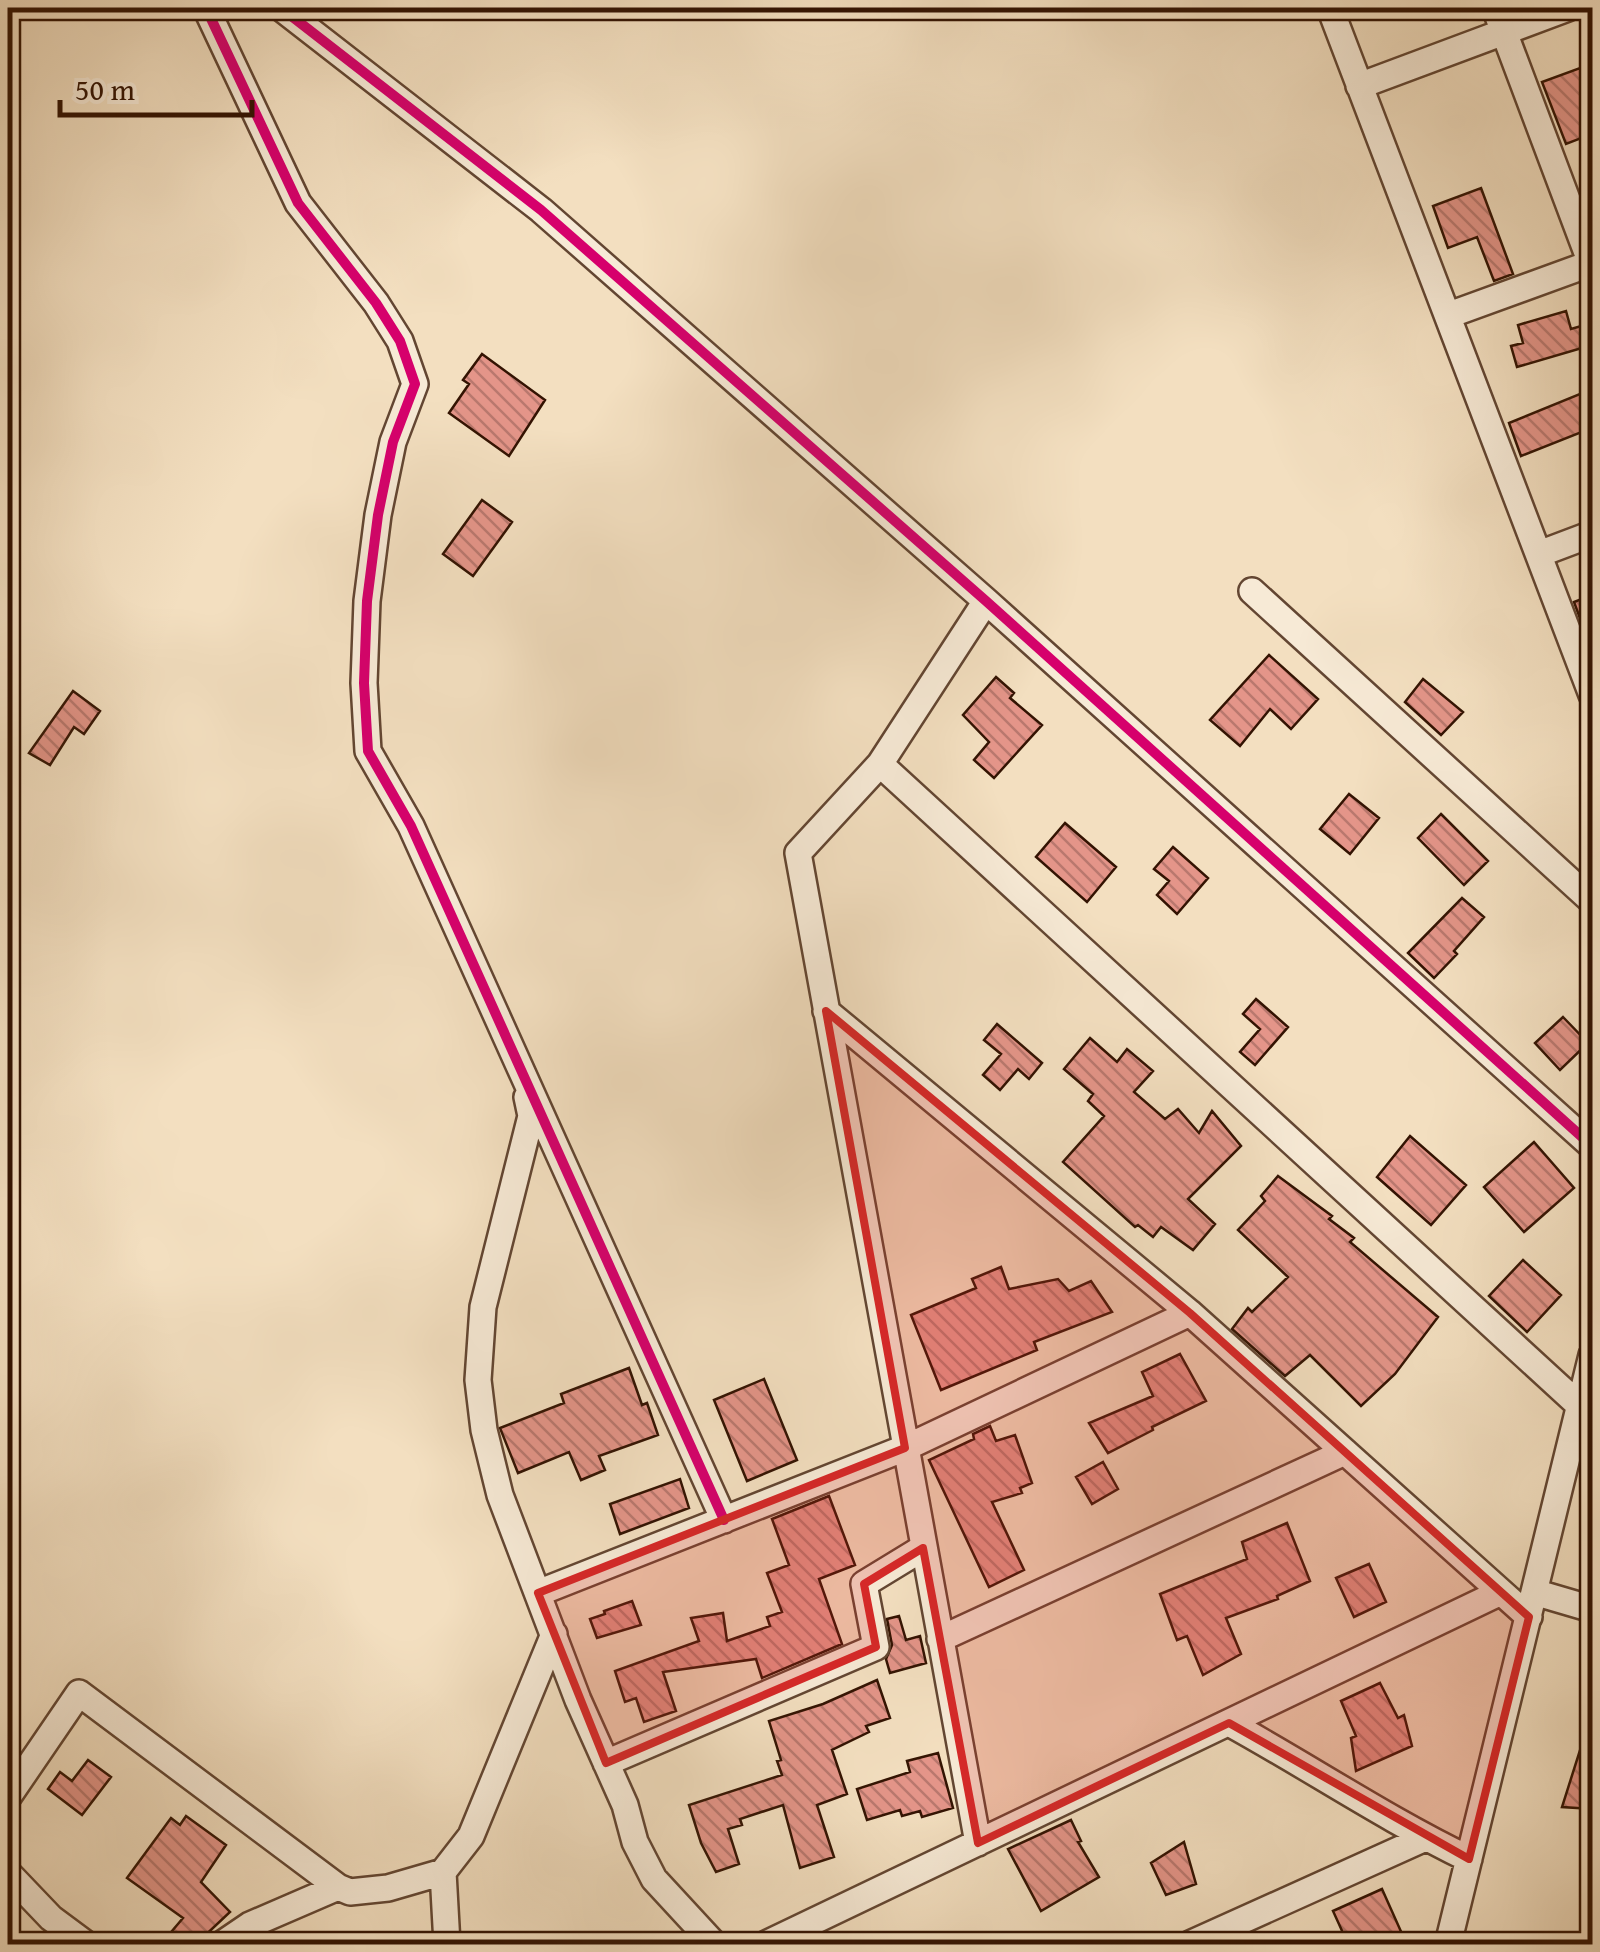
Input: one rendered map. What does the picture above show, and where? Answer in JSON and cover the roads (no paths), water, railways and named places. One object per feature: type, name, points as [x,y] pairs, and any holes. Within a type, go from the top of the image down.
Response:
[{"type":"street","points":[[206,8],[298,203],[376,303],[400,342],[415,384],[392,442],[367,600],[364,683],[368,751],[411,826],[724,1520]]},
{"type":"street","points":[[281,8],[541,210],[986,601],[1592,1146]]},
{"type":"street","points":[[1330,8],[1592,695]]},
{"type":"street","points":[[1358,86],[1500,20],[1568,8]]},
{"type":"street","points":[[1448,315],[1592,264],[1500,20]]},
{"type":"street","points":[[1539,554],[1592,534]]},
{"type":"street","points":[[1252,591],[1592,901]]},
{"type":"street","points":[[978,1844],[798,854],[880,764],[986,601]]},
{"type":"street","points":[[880,764],[1580,1406]]},
{"type":"street","points":[[826,1011],[1190,1313],[1501,1592],[1531,1604],[1592,1609]]},
{"type":"street","points":[[522,1071],[531,1116],[484,1307],[478,1380],[484,1430],[500,1495],[606,1764],[626,1805],[635,1842],[654,1880],[714,1944]]},
{"type":"street","points":[[538,1593],[905,1448],[1190,1313]]},
{"type":"street","points":[[1448,1944],[1592,1354]]},
{"type":"street","points":[[940,1639],[1345,1452]]},
{"type":"street","points":[[606,1764],[876,1647],[864,1584],[924,1548]]},
{"type":"street","points":[[766,1944],[1501,1592]]},
{"type":"street","points":[[8,1796],[79,1693],[338,1887],[350,1892],[388,1888],[443,1872],[471,1836],[554,1634]]},
{"type":"street","points":[[1228,1724],[1297,1760],[1425,1838],[1469,1859]]},
{"type":"street","points":[[1190,1944],[1425,1838]]},
{"type":"street","points":[[443,1872],[446,1944]]},
{"type":"street","points":[[8,1873],[51,1918],[86,1944]]},
{"type":"street","points":[[222,1944],[250,1926],[338,1887]]}]
